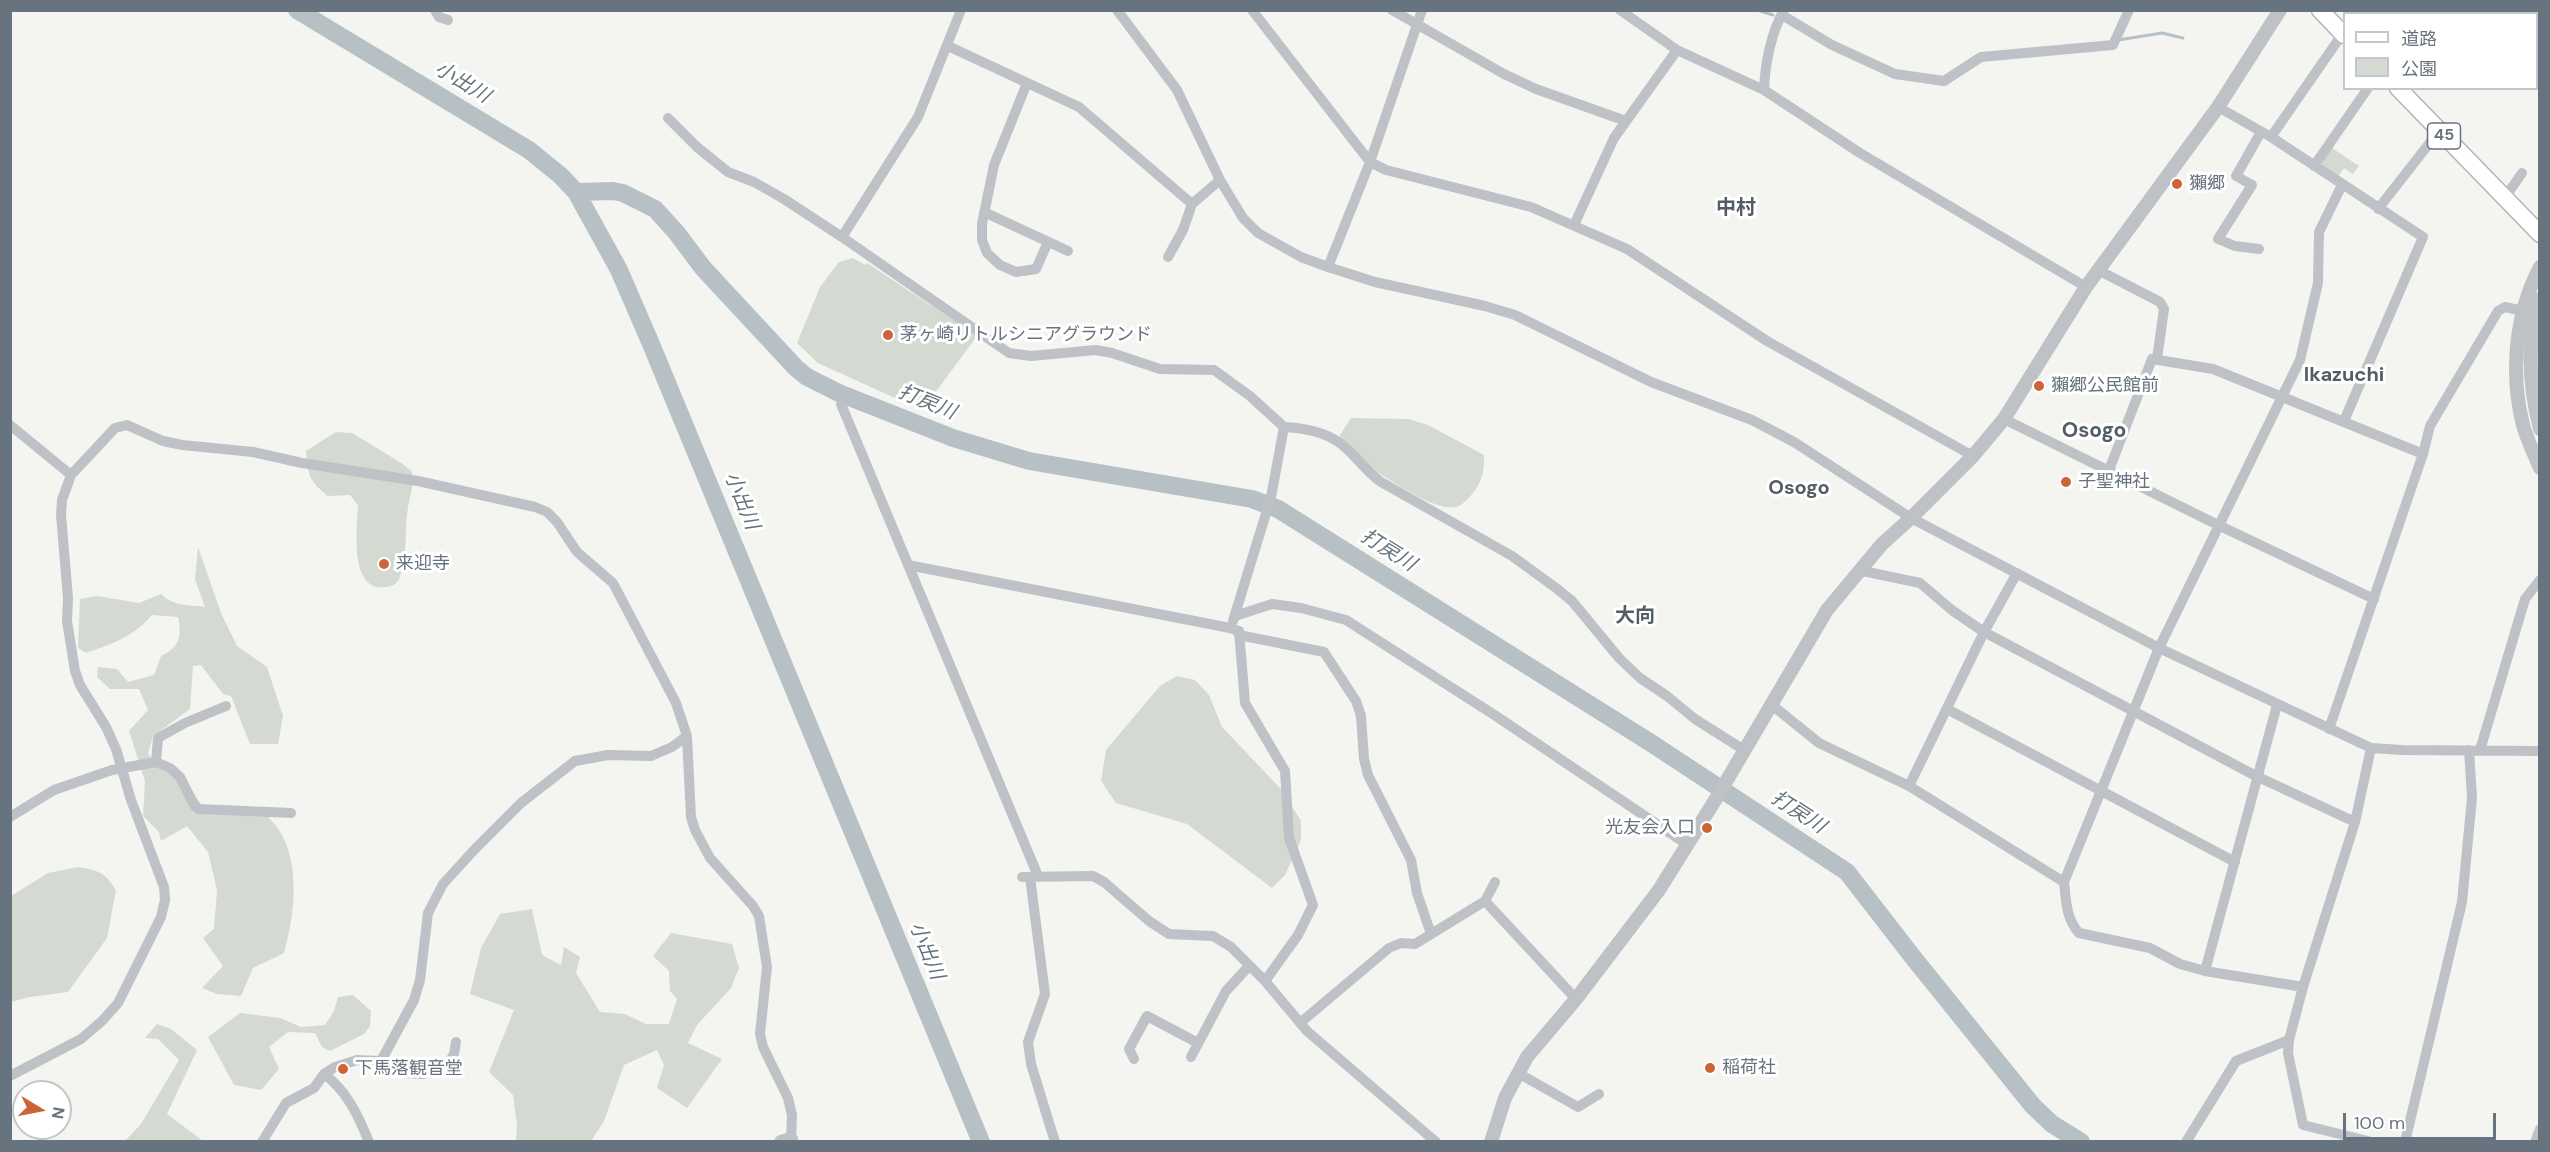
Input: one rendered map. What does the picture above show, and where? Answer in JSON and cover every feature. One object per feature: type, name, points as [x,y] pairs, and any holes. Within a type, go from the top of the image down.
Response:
[{"type":"main road","points":[[2320,10],[2343,33]]},
{"type":"main road","name":"45","points":[[2400,90],[2540,234]]},
{"type":"street","points":[[435,10],[440,17],[448,20]]},
{"type":"street","points":[[842,237],[918,117],[961,10]]},
{"type":"street","points":[[1117,10],[1177,90],[1220,180],[1244,218],[1258,233],[1301,257],[1376,282],[1485,306],[1515,315],[1651,382],[1752,420],[1794,442],[1911,518],[2159,648],[2372,748],[2540,751]]},
{"type":"street","points":[[1252,10],[1370,162],[1386,170],[1531,207],[1627,249],[1767,341],[1973,456]]},
{"type":"street","points":[[1392,10],[1504,74],[1536,89],[1626,121]]},
{"type":"street","points":[[1328,267],[1370,162],[1422,10]]},
{"type":"street","points":[[1620,10],[1677,50],[1764,90],[1860,153],[2086,287]]},
{"type":"street","points":[[1764,90],[1765,70],[1783,13],[1832,45],[1895,74],[1944,81],[1981,57],[2113,45],[2129,10]]},
{"type":"street","points":[[1491,1142],[1497,1117],[1518,1073],[1541,1039],[1576,999],[1631,928],[1688,845],[1827,610],[1882,544],[1973,456],[2004,419],[2097,270],[2218,107],[2280,11]]},
{"type":"street","points":[[2259,249],[2235,246],[2218,238],[2252,185],[2236,176],[2343,35]]},
{"type":"street","points":[[948,46],[1079,107],[1192,204]]},
{"type":"street","points":[[1574,225],[1614,138],[1677,50]]},
{"type":"street","points":[[1027,83],[994,165],[984,212],[982,240],[987,253],[1000,265],[1016,272],[1036,269],[1048,242]]},
{"type":"street","points":[[2314,166],[2367,90]]},
{"type":"street","points":[[2218,107],[2266,134],[2423,237],[2344,421]]},
{"type":"street","points":[[668,118],[697,147],[728,172],[754,182],[842,237],[1009,353],[1031,356],[1096,350],[1160,369],[1214,370],[1250,396],[1284,428],[1302,428],[1334,440],[1345,447],[1368,473],[1381,482],[1521,562],[1572,601],[1619,658],[1640,678],[1695,719],[1744,750]]},
{"type":"street","points":[[2378,209],[2439,131]]},
{"type":"street","points":[[2504,199],[2522,173]]},
{"type":"street","points":[[1168,257],[1183,230],[1192,204],[1220,180]]},
{"type":"street","points":[[2303,987],[2205,971],[2180,964],[2150,948],[2079,933],[2072,925],[2064,882],[2159,648],[2301,360],[2318,283],[2319,232],[2342,185]]},
{"type":"street","points":[[984,212],[1068,251]]},
{"type":"street","points":[[2540,267],[2523,311],[2518,331],[2516,356],[2523,425],[2540,468]]},
{"type":"street","points":[[2097,270],[2160,302],[2164,309],[2157,359]]},
{"type":"street","points":[[2540,299],[2529,353],[2533,402],[2540,429]]},
{"type":"street","points":[[2329,729],[2423,453],[2430,426],[2498,311],[2505,307],[2523,311]]},
{"type":"street","points":[[2109,470],[2152,359],[2213,369],[2423,453]]},
{"type":"street","points":[[841,404],[908,565],[1030,877],[1045,994],[1028,1042],[1031,1064],[1055,1142]]},
{"type":"street","points":[[2004,419],[2374,599]]},
{"type":"street","points":[[10,425],[71,475]]},
{"type":"street","points":[[10,1076],[81,1038],[102,1021],[118,1003],[161,917],[165,900],[164,887],[106,727],[80,685],[75,671],[67,621],[68,598],[61,515],[63,500],[71,475],[116,428],[127,425],[163,441],[182,445],[253,452],[302,463],[418,481],[535,507],[547,512],[557,522],[577,552],[601,572],[620,594],[676,703],[687,736],[691,817],[695,830],[720,871],[753,906],[759,916],[767,967],[760,1034],[763,1047],[788,1098],[792,1114],[788,1141]]},
{"type":"street","points":[[1230,628],[1271,497],[1284,428]]},
{"type":"street","points":[[908,565],[1239,631],[1245,703],[1285,771],[1289,838],[1313,905],[1298,935],[1265,981]]},
{"type":"street","points":[[1858,570],[1920,583],[1953,611],[1984,632],[2256,776],[2355,822]]},
{"type":"street","points":[[1909,786],[1984,632],[2017,573]]},
{"type":"street","points":[[2480,750],[2526,598],[2540,580]]},
{"type":"street","points":[[1234,616],[1272,604],[1300,608],[1346,620],[1496,716],[1688,845]]},
{"type":"street","points":[[1239,635],[1324,652],[1356,701],[1361,717],[1364,759],[1368,775],[1411,861],[1417,892],[1431,934]]},
{"type":"street","points":[[1772,705],[1819,743],[1909,786],[2064,882]]},
{"type":"street","points":[[2205,971],[2277,705]]},
{"type":"street","points":[[156,762],[158,738],[226,706]]},
{"type":"street","points":[[1947,709],[2235,862]]},
{"type":"street","points":[[381,1061],[414,1000],[420,980],[428,913],[443,884],[475,849],[521,803],[575,761],[608,755],[651,756],[672,747],[687,736]]},
{"type":"street","points":[[2372,748],[2355,822],[2303,987],[2289,1040],[2288,1053],[2303,1125],[2372,1142]]},
{"type":"street","points":[[2404,1142],[2462,902],[2472,798],[2469,750]]},
{"type":"street","points":[[10,816],[54,790],[122,768],[156,762],[170,768],[180,777],[194,805],[200,808],[291,813]]},
{"type":"street","points":[[1030,877],[1093,876],[1104,882],[1149,921],[1169,934],[1212,936],[1230,947],[1265,981],[1300,1023],[1436,1142]]},
{"type":"street","points":[[1300,1023],[1389,948],[1401,943],[1415,944],[1485,902],[1495,882]]},
{"type":"street","points":[[1485,902],[1576,999]]},
{"type":"street","points":[[1191,1057],[1226,992],[1249,966]]},
{"type":"street","points":[[1134,1059],[1129,1048],[1147,1016],[1198,1043]]},
{"type":"street","points":[[2186,1142],[2236,1061],[2289,1040]]},
{"type":"street","points":[[262,1142],[286,1103],[314,1088],[324,1074],[335,1067],[357,1060],[381,1061],[404,1073],[423,1074],[448,1064],[454,1054],[456,1042]]},
{"type":"street","points":[[1518,1073],[1578,1107],[1599,1094]]},
{"type":"street","points":[[324,1074],[345,1096],[357,1113],[369,1142]]},
{"type":"street","points":[[2535,1142],[2540,1129]]},
{"type":"green space","points":[[2332,148],[2359,166],[2353,174],[2344,168],[2337,178],[2323,168],[2322,162]]},
{"type":"green space","name":"茅ヶ崎リトルシニアグラウンド","points":[[853,258],[865,265],[867,263],[977,336],[929,401],[919,409],[818,363],[797,343],[820,287],[839,262]]},
{"type":"green space","points":[[1351,418],[1408,419],[1428,425],[1484,455],[1481,480],[1476,489],[1459,506],[1448,507],[1417,496],[1342,446],[1340,435]]},
{"type":"green space","points":[[336,432],[352,433],[403,464],[412,472],[413,483],[407,511],[403,564],[399,579],[391,586],[373,585],[365,579],[360,568],[357,541],[358,505],[350,495],[328,496],[313,481],[309,472],[306,451]]},
{"type":"green space","points":[[198,547],[221,613],[237,646],[267,667],[283,716],[278,744],[250,744],[231,696],[223,694],[201,665],[193,666],[190,709],[153,736],[148,753],[157,767],[184,778],[207,814],[268,817],[287,846],[294,882],[291,919],[284,953],[253,968],[241,996],[217,994],[202,988],[223,966],[203,938],[214,929],[217,891],[208,852],[187,826],[161,841],[159,832],[143,816],[145,781],[129,731],[148,710],[139,689],[110,689],[97,677],[98,667],[117,669],[128,682],[154,675],[161,656],[176,645],[180,630],[178,617],[152,615],[137,629],[113,643],[86,653],[78,648],[80,599],[97,596],[139,603],[161,594],[176,603],[205,607],[195,579]]},
{"type":"green space","points":[[1177,676],[1195,680],[1209,695],[1222,727],[1281,789],[1301,821],[1301,840],[1285,875],[1272,888],[1187,824],[1116,803],[1101,781],[1106,750],[1160,686]]},
{"type":"green space","points":[[78,867],[100,873],[116,890],[107,938],[68,992],[11,1002],[11,896],[48,873]]},
{"type":"green space","points":[[532,909],[542,955],[561,965],[564,947],[580,957],[576,973],[600,1012],[625,1014],[646,1024],[669,1024],[677,999],[670,991],[669,971],[653,956],[671,933],[732,944],[739,968],[731,988],[697,1025],[688,1043],[722,1059],[687,1108],[657,1088],[664,1065],[657,1050],[624,1065],[604,1121],[591,1141],[516,1141],[517,1125],[513,1095],[489,1072],[514,1010],[470,994],[481,948],[500,914]]},
{"type":"green space","points":[[353,995],[371,1011],[370,1026],[364,1034],[330,1051],[322,1047],[315,1033],[288,1032],[269,1047],[279,1069],[261,1090],[234,1085],[208,1037],[240,1013],[280,1018],[301,1027],[325,1025],[334,1011],[338,997]]},
{"type":"green space","points":[[157,1024],[171,1029],[197,1050],[167,1114],[203,1141],[125,1141],[141,1124],[179,1060],[158,1039],[145,1038]]},
{"type":"waterway","name":"小出川","points":[[297,10],[529,150],[561,176],[576,192],[619,270],[651,344],[981,1142]]},
{"type":"waterway","points":[[1757,10],[1773,15]]},
{"type":"waterway","points":[[2118,40],[2162,33],[2183,38]]},
{"type":"waterway","name":"打戻川","points":[[576,192],[623,193],[655,209],[703,268],[807,377],[839,393],[953,438],[1029,461],[1252,499],[1278,509],[1648,741],[1847,872],[2033,1106],[2052,1124],[2081,1142]]},
{"type":"place","name":"獺郷","points":[[2177,184]]},
{"type":"place","name":"茅ヶ崎リトルシニアグラウンド","points":[[888,335]]},
{"type":"place","name":"獺郷公民館前","points":[[2039,386]]},
{"type":"place","name":"子聖神社","points":[[2066,482]]},
{"type":"place","name":"来迎寺","points":[[384,564]]},
{"type":"place","name":"光友会入口","points":[[1707,828]]},
{"type":"place","name":"稲荷社","points":[[1710,1068]]},
{"type":"place","name":"下馬落観音堂","points":[[343,1069]]},
{"type":"district","name":"中村","points":[[1736,209]]},
{"type":"district","name":"Ikazuchi","points":[[2344,376]]},
{"type":"district","name":"Osogo","points":[[2094,431]]},
{"type":"district","name":"Osogo","points":[[1799,489]]},
{"type":"district","name":"大向","points":[[1635,617]]}]
